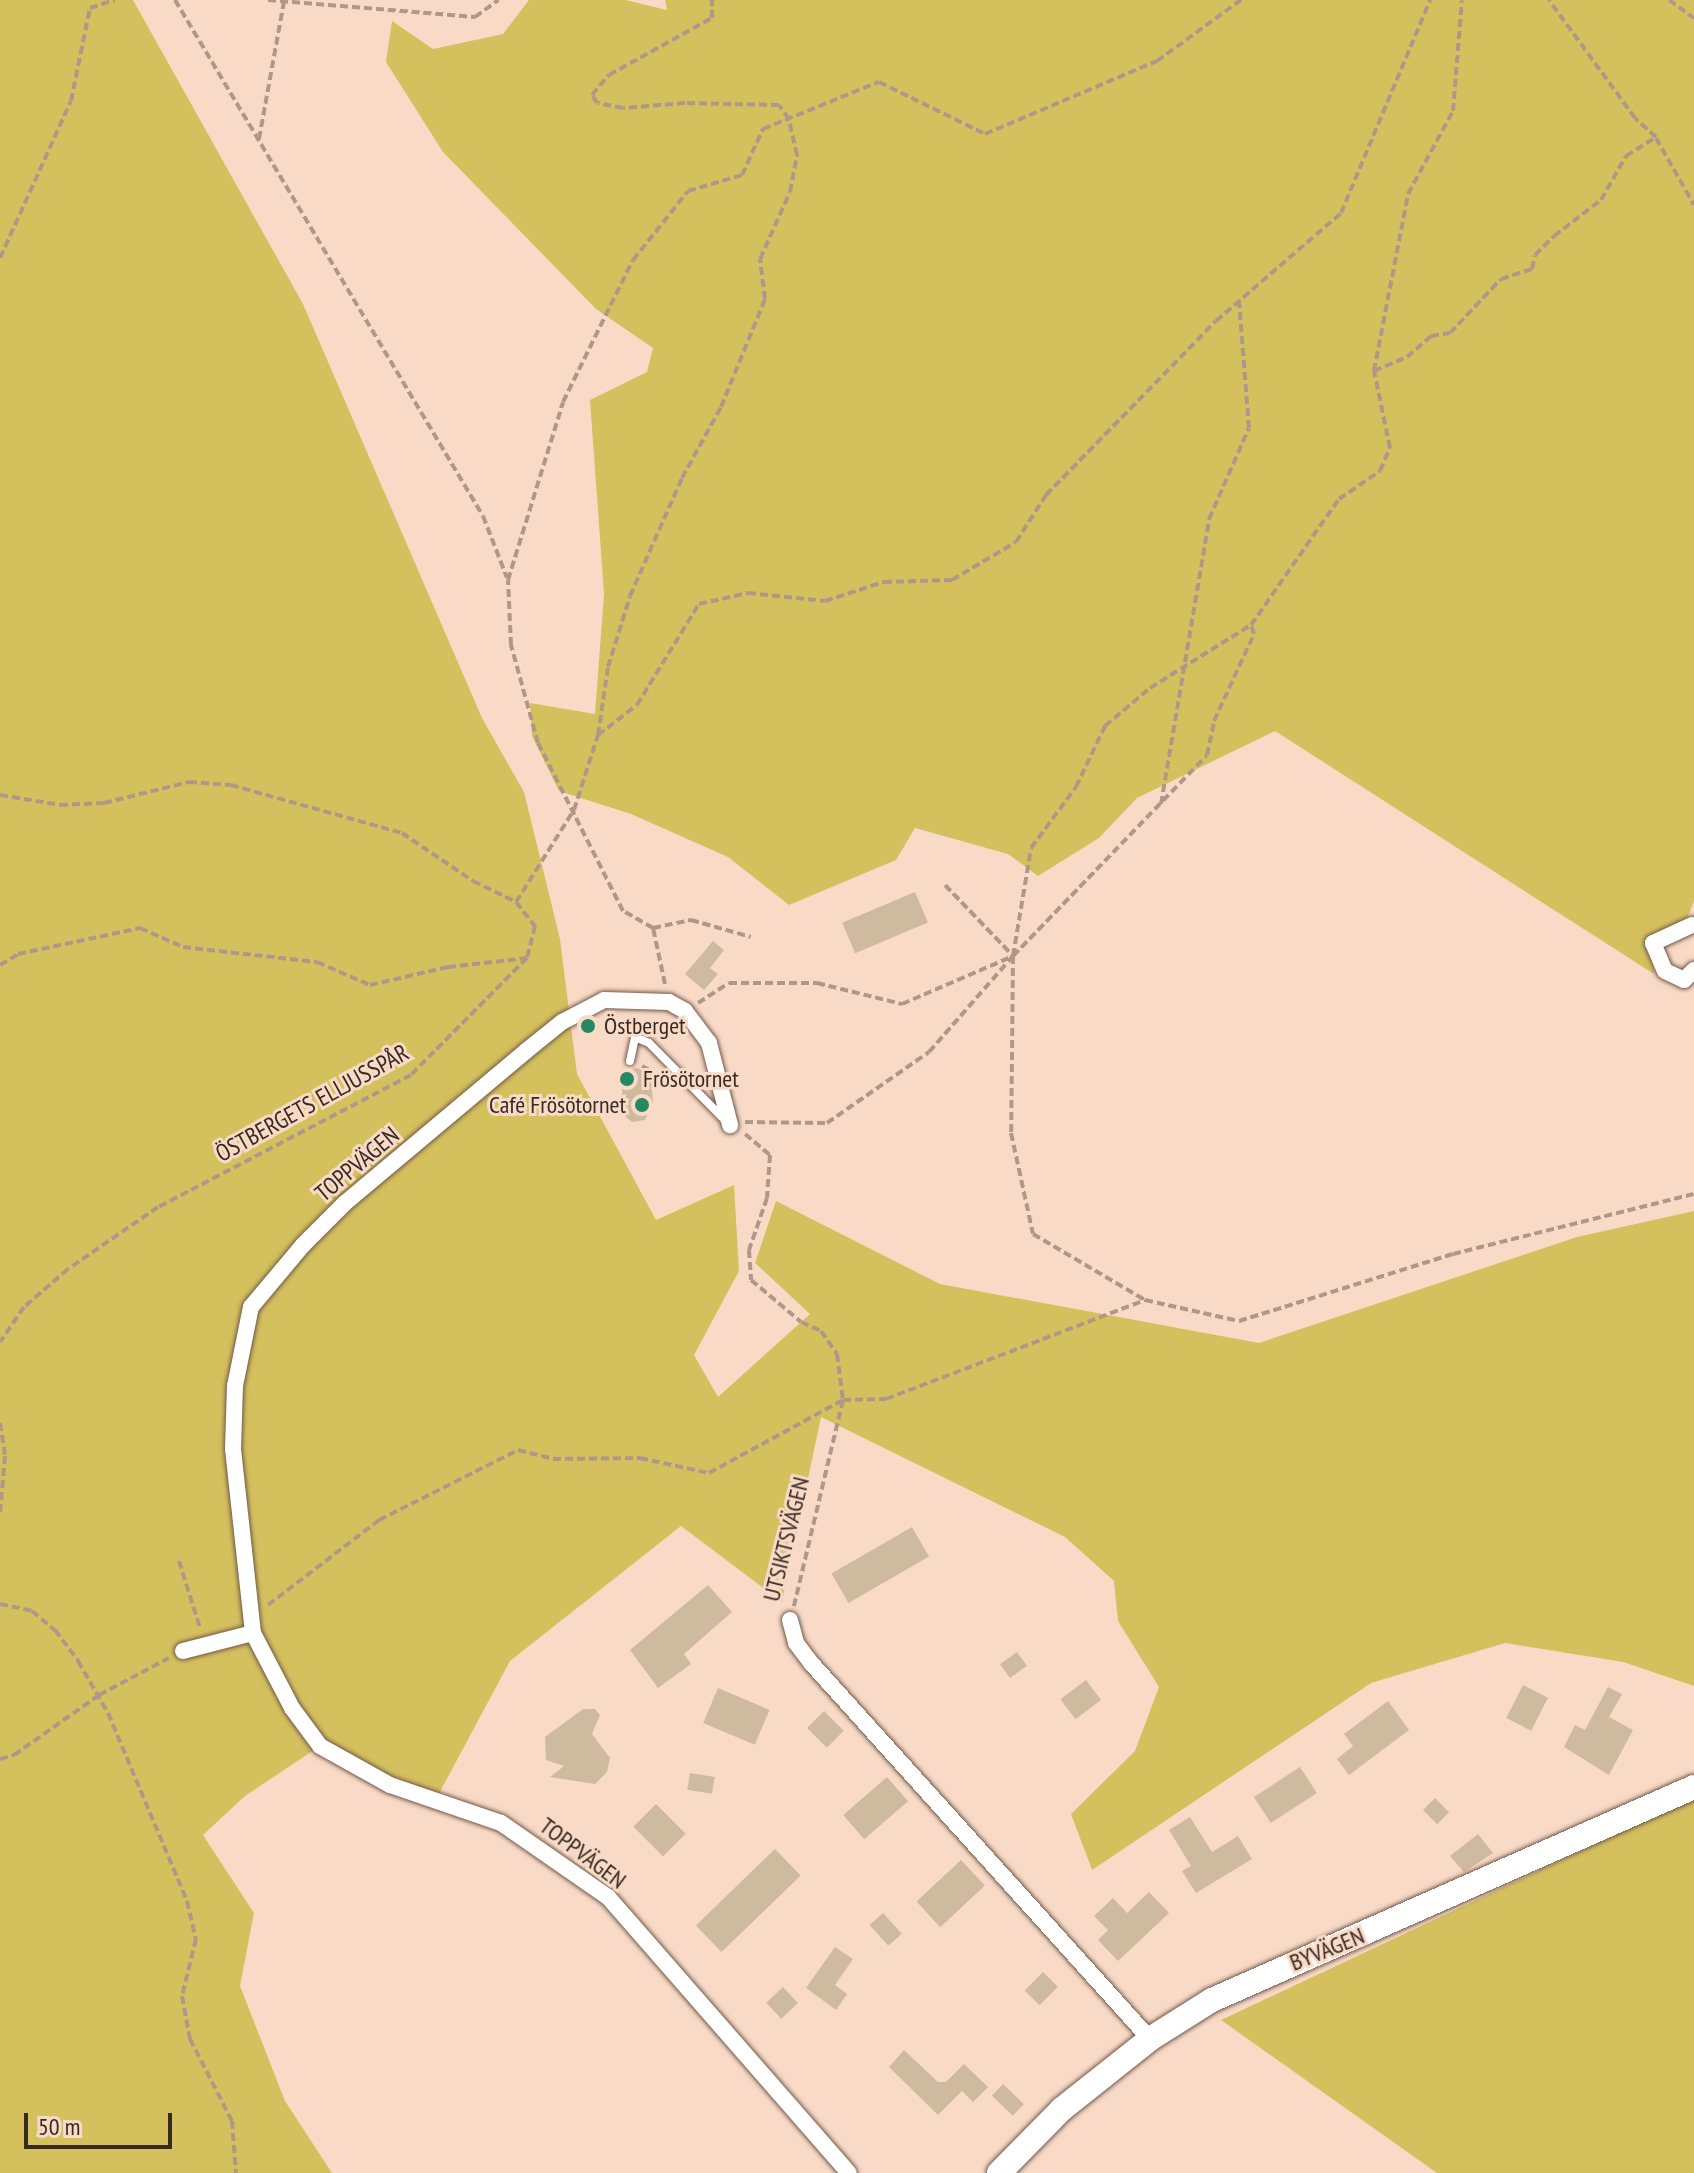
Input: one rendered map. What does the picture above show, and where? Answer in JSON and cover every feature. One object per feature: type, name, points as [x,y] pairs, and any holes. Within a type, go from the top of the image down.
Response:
[{"type":"street","points":[[1693,927],[1653,943],[1665,971],[1684,980],[1694,970]]},
{"type":"street","name":"TOPPVÄGEN","points":[[730,1125],[709,1043],[685,1011],[669,1002],[604,1000],[562,1022],[345,1203],[251,1307],[235,1386],[233,1449],[252,1626],[292,1708],[320,1746],[390,1785],[501,1823],[608,1897],[849,2173]]},
{"type":"street","name":"UTSIKTSVÄGEN","points":[[790,1620],[796,1643],[812,1664],[1150,2039]]},
{"type":"street","points":[[183,1651],[252,1626]]},
{"type":"street","name":"BYVÄGEN","points":[[999,2173],[1062,2109],[1150,2039],[1235,1987],[1694,1787]]},
{"type":"lane","points":[[630,1061],[635,1037],[649,1043],[730,1125]]},
{"type":"path","points":[[0,258],[71,101],[90,8],[115,0]]},
{"type":"path","points":[[175,0],[483,516],[508,580]]},
{"type":"path","points":[[268,0],[475,17],[498,0]]},
{"type":"path","points":[[516,902],[574,810],[598,735],[608,667],[630,596],[682,478],[721,407],[765,299],[760,259],[790,192],[797,155],[789,119],[779,105],[685,103],[623,108],[597,103],[592,95],[609,75],[712,18],[712,0]]},
{"type":"path","points":[[751,937],[691,920],[653,928],[623,911],[538,743],[511,645],[508,580],[531,493],[563,402],[633,260],[688,191],[742,175],[763,129],[879,82],[985,134],[1157,61],[1241,0]]},
{"type":"path","points":[[598,735],[637,705],[699,604],[748,593],[825,601],[884,582],[952,580],[1016,542],[1046,495],[1239,301],[1341,213],[1430,0]]},
{"type":"path","points":[[1462,0],[1453,111],[1408,194],[1374,371],[1390,448],[1380,471],[1339,499],[1251,625],[1184,667],[1105,726],[1076,787],[1031,848],[1013,956],[1011,1133],[1033,1234],[1145,1300],[1239,1321],[1453,1254],[1694,1194]]},
{"type":"path","points":[[1549,0],[1635,118],[1656,137],[1694,205]]},
{"type":"path","points":[[1669,0],[1694,18]]},
{"type":"path","points":[[259,140],[284,1]]},
{"type":"path","points":[[1374,371],[1407,357],[1431,336],[1450,333],[1501,279],[1532,269],[1535,255],[1554,236],[1601,200],[1626,156],[1656,137]]},
{"type":"path","points":[[1160,807],[1209,519],[1249,428],[1239,301]]},
{"type":"path","points":[[730,1125],[763,1119],[827,1123],[929,1052],[1013,956],[1207,755],[1214,721],[1254,634],[1251,625]]},
{"type":"path","points":[[0,795],[60,805],[104,803],[189,782],[231,785],[402,833],[473,881],[516,902],[535,926],[527,958],[448,967],[370,985],[317,962],[183,947],[140,928],[18,954],[0,965]]},
{"type":"path","points":[[945,885],[1013,956]]},
{"type":"path","points":[[653,928],[669,1002]]},
{"type":"path","points":[[685,1011],[729,983],[817,983],[902,1004],[1013,956]]},
{"type":"path","name":"ÖSTBERGETS ELLJUSSPÅR","points":[[0,1342],[24,1307],[68,1269],[158,1207],[411,1075],[527,958]]},
{"type":"path","points":[[630,1061],[651,1071],[654,1083]]},
{"type":"path","name":"UTSIKTSVÄGEN","points":[[730,1125],[770,1155],[767,1198],[749,1250],[751,1280],[801,1322],[821,1331],[837,1354],[843,1400],[790,1620]]},
{"type":"path","points":[[252,1626],[379,1520],[518,1450],[553,1459],[640,1458],[709,1473],[843,1400],[886,1399],[1145,1300]]},
{"type":"path","points":[[0,1423],[5,1456],[0,1513]]},
{"type":"path","points":[[179,1561],[204,1642]]},
{"type":"path","points":[[0,1604],[32,1611],[55,1630],[99,1695],[187,1901],[196,1939],[182,1996],[190,2039],[232,2121],[236,2173]]},
{"type":"path","points":[[0,1759],[14,1755],[99,1695],[183,1651]]},
{"type":"shaded area","points":[[0,0],[133,0],[303,304],[482,718],[524,792],[560,939],[577,1074],[656,1220],[734,1185],[739,1271],[694,1355],[718,1397],[810,1314],[755,1263],[776,1201],[940,1284],[1259,1343],[1577,1237],[1694,1211],[1694,1686],[1623,1662],[1505,1643],[1371,1683],[1092,1870],[1071,1814],[1135,1751],[1159,1687],[1118,1621],[1114,1581],[1065,1537],[821,1417],[782,1602],[681,1526],[510,1661],[435,1801],[320,1746],[245,1796],[203,1835],[254,1913],[240,1986],[285,2101],[332,2173],[0,2173]]},
{"type":"shaded area","points":[[529,0],[626,0],[667,10],[665,0],[1694,0],[1694,901],[1687,919],[1650,939],[1654,974],[1275,731],[1137,798],[1099,838],[1038,876],[1008,854],[915,828],[896,860],[789,905],[728,857],[631,814],[559,791],[532,736],[530,703],[595,714],[604,594],[590,400],[647,372],[653,348],[596,309],[443,152],[386,62],[392,21],[433,49],[503,34]]},
{"type":"shaded area","points":[[1694,1798],[1694,2173],[1437,2173],[1221,2020]]},
{"type":"building","points":[[915,892],[928,922],[855,953],[842,923]]},
{"type":"building","points":[[713,941],[724,950],[710,968],[718,974],[704,990],[685,974]]},
{"type":"building","points":[[638,1068],[651,1076],[653,1104],[645,1120],[632,1122],[616,1109],[623,1099],[620,1071]]},
{"type":"building","points":[[912,1527],[929,1556],[848,1603],[831,1574]]},
{"type":"building","points":[[708,1585],[732,1612],[684,1654],[691,1664],[658,1688],[630,1650]]},
{"type":"building","points":[[1017,1652],[1027,1666],[1010,1678],[1000,1664]]},
{"type":"building","points":[[1086,1680],[1101,1700],[1075,1719],[1060,1699]]},
{"type":"building","points":[[1523,1685],[1548,1698],[1531,1731],[1506,1718]]},
{"type":"building","points":[[1608,1687],[1622,1694],[1609,1717],[1633,1730],[1609,1775],[1564,1747],[1575,1725],[1585,1730]]},
{"type":"building","points":[[718,1688],[770,1710],[755,1745],[703,1723]]},
{"type":"building","points":[[1388,1701],[1409,1730],[1349,1775],[1337,1759],[1353,1746],[1344,1734]]},
{"type":"building","points":[[583,1709],[595,1709],[600,1715],[592,1734],[610,1758],[607,1772],[595,1784],[550,1777],[564,1766],[546,1760],[545,1737]]},
{"type":"building","points":[[824,1711],[844,1731],[827,1748],[807,1728]]},
{"type":"building","points":[[1300,1767],[1317,1793],[1271,1823],[1254,1797]]},
{"type":"building","points":[[690,1773],[715,1777],[712,1794],[687,1790]]},
{"type":"building","points":[[887,1777],[908,1801],[864,1839],[843,1815]]},
{"type":"building","points":[[1435,1798],[1449,1812],[1437,1824],[1423,1810]]},
{"type":"building","points":[[656,1804],[686,1834],[663,1856],[633,1827]]},
{"type":"building","points":[[1190,1817],[1212,1852],[1238,1836],[1252,1859],[1196,1893],[1182,1871],[1191,1866],[1169,1830]]},
{"type":"building","points":[[1478,1834],[1493,1853],[1464,1872],[1450,1856]]},
{"type":"building","points":[[775,1849],[801,1876],[722,1952],[696,1925]]},
{"type":"building","points":[[961,1860],[985,1886],[940,1927],[916,1902]]},
{"type":"building","points":[[1149,1892],[1169,1913],[1118,1961],[1098,1940],[1108,1930],[1094,1916],[1113,1898],[1127,1913]]},
{"type":"building","points":[[883,1913],[902,1934],[888,1946],[870,1925]]},
{"type":"building","points":[[835,1947],[853,1959],[835,1985],[847,1994],[836,2010],[806,1988]]},
{"type":"building","points":[[1043,1972],[1058,1987],[1039,2005],[1025,1990]]},
{"type":"building","points":[[783,1987],[798,2003],[781,2019],[766,2003]]},
{"type":"building","points":[[904,2050],[938,2082],[946,2082],[964,2064],[988,2087],[973,2102],[962,2091],[938,2115],[889,2067]]},
{"type":"building","points":[[1003,2084],[1024,2104],[1013,2116],[992,2096]]},
{"type":"place","name":"Östberget","points":[[588,1026]]},
{"type":"place","name":"Frösötornet","points":[[627,1079]]},
{"type":"place","name":"Café Frösötornet","points":[[642,1105]]}]
